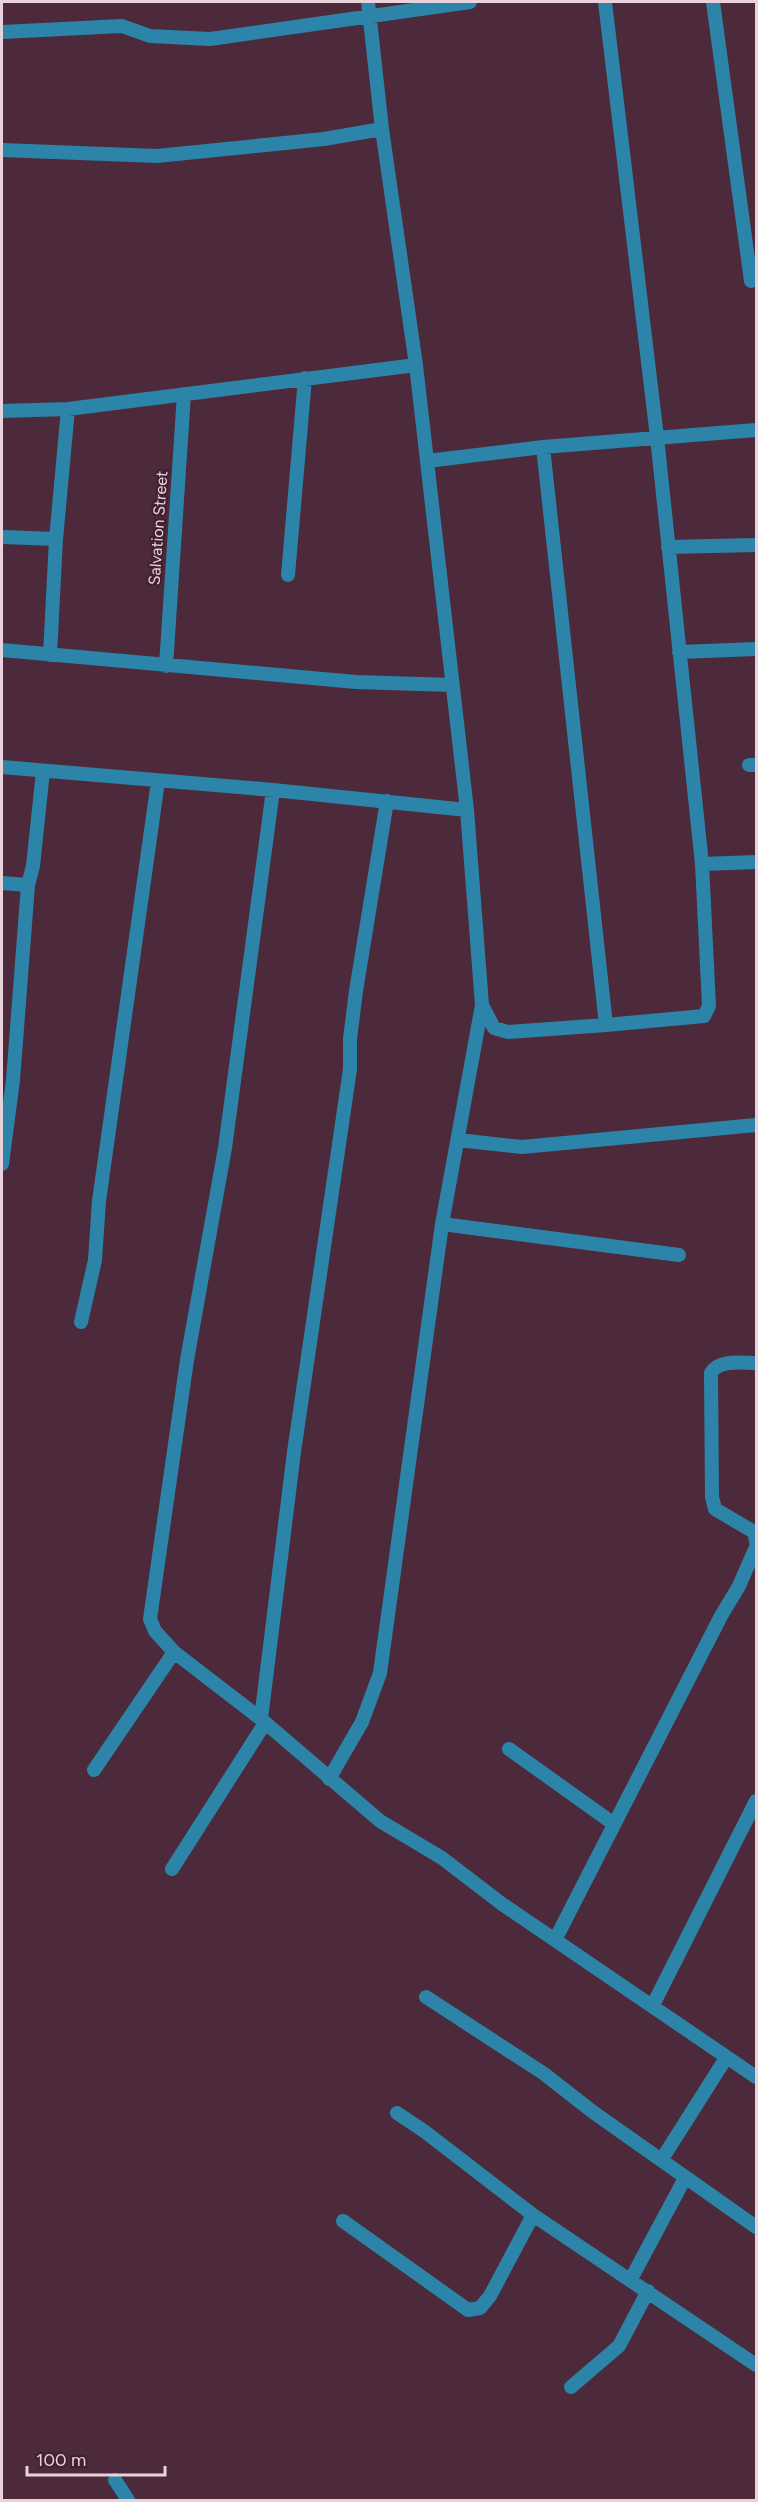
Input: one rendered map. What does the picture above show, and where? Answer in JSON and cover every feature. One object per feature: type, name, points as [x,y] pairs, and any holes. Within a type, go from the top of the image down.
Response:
[{"type":"street","points":[[2,32],[122,27],[150,36],[210,39],[369,8],[470,2]]},
{"type":"street","points":[[482,1005],[494,1028],[508,1032],[704,1016],[709,1006],[702,864],[657,437],[605,2]]},
{"type":"street","points":[[713,2],[751,281]]},
{"type":"street","points":[[330,1779],[362,1722],[380,1674],[442,1224],[482,1005],[467,810],[416,365],[382,129],[369,8]]},
{"type":"street","points":[[2,150],[157,156],[324,139],[382,129]]},
{"type":"street","points":[[2,411],[68,409],[416,365]]},
{"type":"street","points":[[288,574],[305,378]]},
{"type":"street","name":"Salvation Street","points":[[166,666],[184,394]]},
{"type":"street","points":[[51,655],[56,539],[68,409]]},
{"type":"street","points":[[427,461],[543,447],[756,430]]},
{"type":"street","points":[[543,447],[606,1025]]},
{"type":"street","points":[[2,537],[56,539]]},
{"type":"street","points":[[668,547],[756,544]]},
{"type":"street","points":[[679,652],[756,649]]},
{"type":"street","points":[[2,650],[356,682],[452,685]]},
{"type":"street","points":[[2,767],[273,790],[467,810]]},
{"type":"street","points":[[2,1164],[13,1080],[28,885],[33,866],[43,771]]},
{"type":"street","points":[[81,1322],[95,1260],[102,1179],[158,781]]},
{"type":"street","points":[[273,790],[225,1148],[187,1360],[150,1619],[155,1631],[174,1652],[263,1721],[380,1821],[442,1858],[502,1904],[556,1938],[753,2075],[756,2060]]},
{"type":"street","points":[[171,1869],[263,1721],[294,1452],[350,1069],[350,1040],[359,970],[387,801]]},
{"type":"street","points":[[702,864],[756,862]]},
{"type":"street","points":[[2,883],[28,885]]},
{"type":"street","points":[[458,1140],[522,1147],[756,1125]]},
{"type":"street","points":[[442,1224],[679,1255]]},
{"type":"street","points":[[756,1363],[726,1363],[713,1369],[711,1373],[712,1497],[715,1509],[754,1532],[756,1541]]},
{"type":"street","points":[[556,1938],[721,1616],[739,1586],[756,1547]]},
{"type":"street","points":[[94,1770],[174,1652]]},
{"type":"street","points":[[509,1749],[614,1824]]},
{"type":"street","points":[[653,2006],[756,1801]]},
{"type":"street","points":[[426,1997],[543,2073],[593,2112],[662,2158],[685,2178],[756,2227]]},
{"type":"street","points":[[662,2158],[726,2058]]},
{"type":"street","points":[[397,2113],[533,2215],[756,2365]]},
{"type":"street","points":[[630,2279],[685,2178]]},
{"type":"street","points":[[343,2221],[468,2310],[480,2308],[490,2296],[533,2215]]},
{"type":"street","points":[[571,2387],[619,2346],[648,2291]]},
{"type":"street","points":[[115,2480],[128,2500]]}]
